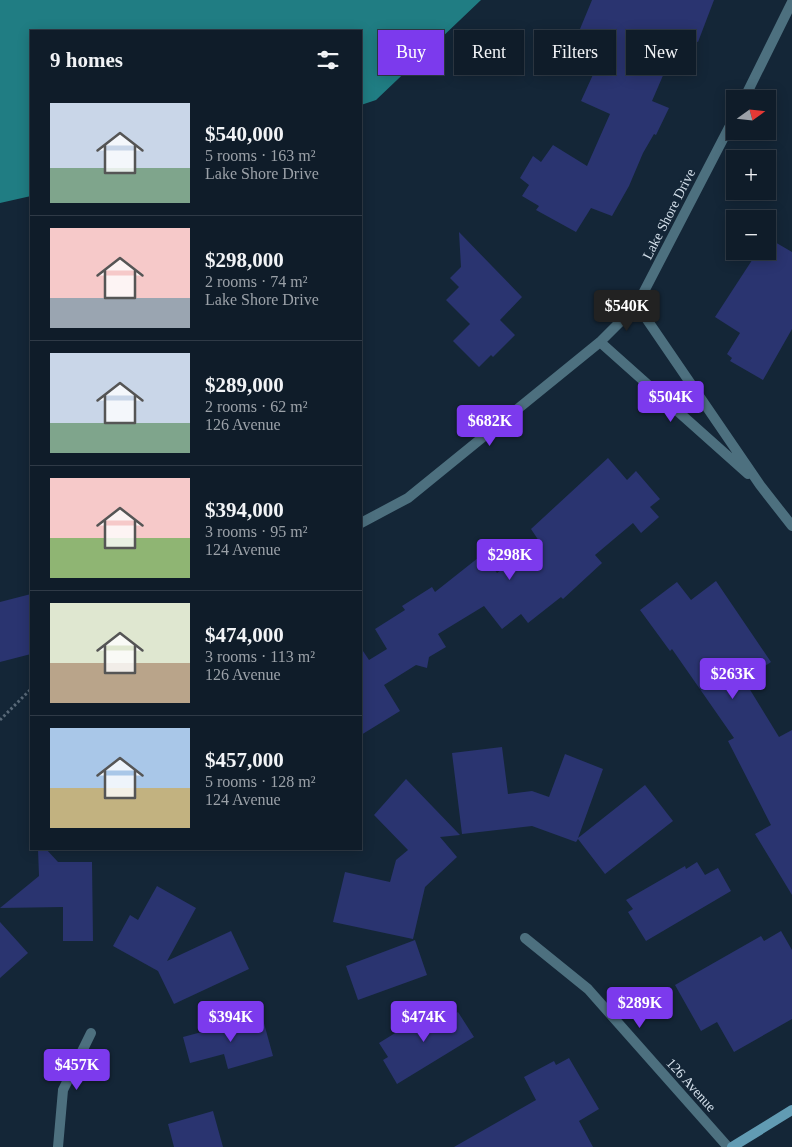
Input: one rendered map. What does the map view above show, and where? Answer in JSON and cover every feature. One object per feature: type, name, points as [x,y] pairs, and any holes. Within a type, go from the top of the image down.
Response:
[{"type":"street","points":[[749,90],[792,7],[792,2]]},
{"type":"street","name":"Lake Shore Drive","points":[[362,522],[408,498],[600,342],[637,305],[726,133]]},
{"type":"street","points":[[637,305],[760,485],[792,526]]},
{"type":"street","points":[[600,342],[760,485]]},
{"type":"street","name":"126 Avenue","points":[[525,938],[588,989],[728,1147]]},
{"type":"street","points":[[58,1147],[63,1090],[91,1033]]},
{"type":"street","points":[[732,1147],[792,1110]]},
{"type":"path","points":[[0,720],[30,689]]},
{"type":"shaded area","points":[[0,0],[481,0],[444,35],[444,30],[378,30],[378,75],[402,75],[376,100],[362,105],[362,30],[30,30],[30,196],[0,203]]},
{"type":"building","points":[[592,0],[714,0],[698,42],[696,41],[696,30],[626,30],[626,75],[663,75],[652,101],[669,108],[656,135],[654,134],[643,153],[629,186],[612,216],[591,208],[576,232],[536,210],[539,206],[522,196],[529,185],[520,178],[533,156],[541,162],[553,145],[587,166],[610,114],[581,101],[593,75],[616,75],[616,30],[580,29]]},
{"type":"building","points":[[459,232],[522,297],[500,320],[515,335],[493,357],[491,355],[479,367],[453,341],[470,324],[446,300],[459,287],[450,278],[461,267]]},
{"type":"building","points":[[776,243],[792,252],[792,329],[763,380],[730,361],[732,358],[727,354],[740,333],[715,317],[752,260],[776,260]]},
{"type":"building","points":[[608,458],[627,480],[636,471],[660,499],[650,507],[659,517],[641,533],[633,523],[595,555],[602,563],[563,599],[561,597],[528,623],[521,614],[502,629],[484,606],[438,634],[446,647],[429,657],[427,668],[416,665],[384,685],[400,711],[362,734],[362,650],[369,660],[387,649],[375,629],[405,610],[402,606],[432,587],[435,592],[483,554],[497,573],[539,541],[531,529]]},
{"type":"building","points":[[716,581],[771,662],[744,680],[779,737],[792,730],[792,895],[755,834],[771,825],[728,741],[734,738],[672,649],[670,651],[640,610],[677,582],[691,600]]},
{"type":"building","points":[[30,594],[30,654],[0,662],[0,602]]},
{"type":"building","points":[[502,747],[508,794],[532,791],[549,797],[565,754],[603,769],[578,838],[645,785],[673,821],[605,874],[578,839],[576,842],[532,826],[462,834],[452,753]]},
{"type":"building","points":[[406,779],[460,835],[440,837],[457,857],[425,887],[413,939],[333,922],[345,872],[390,882],[396,860],[408,850],[374,815]]},
{"type":"building","points":[[38,850],[47,850],[58,862],[92,862],[93,941],[63,941],[63,907],[0,908],[39,876]]},
{"type":"building","points":[[697,862],[705,875],[718,868],[731,891],[646,941],[628,912],[633,909],[626,900],[685,866],[686,869]]},
{"type":"building","points":[[157,886],[196,908],[167,961],[231,931],[249,969],[174,1004],[158,971],[113,946],[130,915],[138,920]]},
{"type":"building","points":[[0,922],[28,953],[0,978]]},
{"type":"building","points":[[781,931],[792,950],[792,1019],[734,1052],[717,1022],[701,1031],[675,985],[761,936],[764,941]]},
{"type":"building","points":[[415,940],[427,975],[358,1000],[346,966]]},
{"type":"building","points":[[439,1006],[444,1021],[458,1012],[474,1037],[397,1084],[383,1060],[388,1057],[379,1043]]},
{"type":"building","points":[[262,1016],[273,1056],[228,1069],[224,1054],[190,1063],[183,1037]]},
{"type":"building","points":[[569,1058],[599,1109],[579,1121],[593,1147],[454,1147],[536,1100],[524,1077],[554,1061],[556,1065]]},
{"type":"building","points":[[213,1111],[223,1147],[174,1147],[168,1124]]}]
